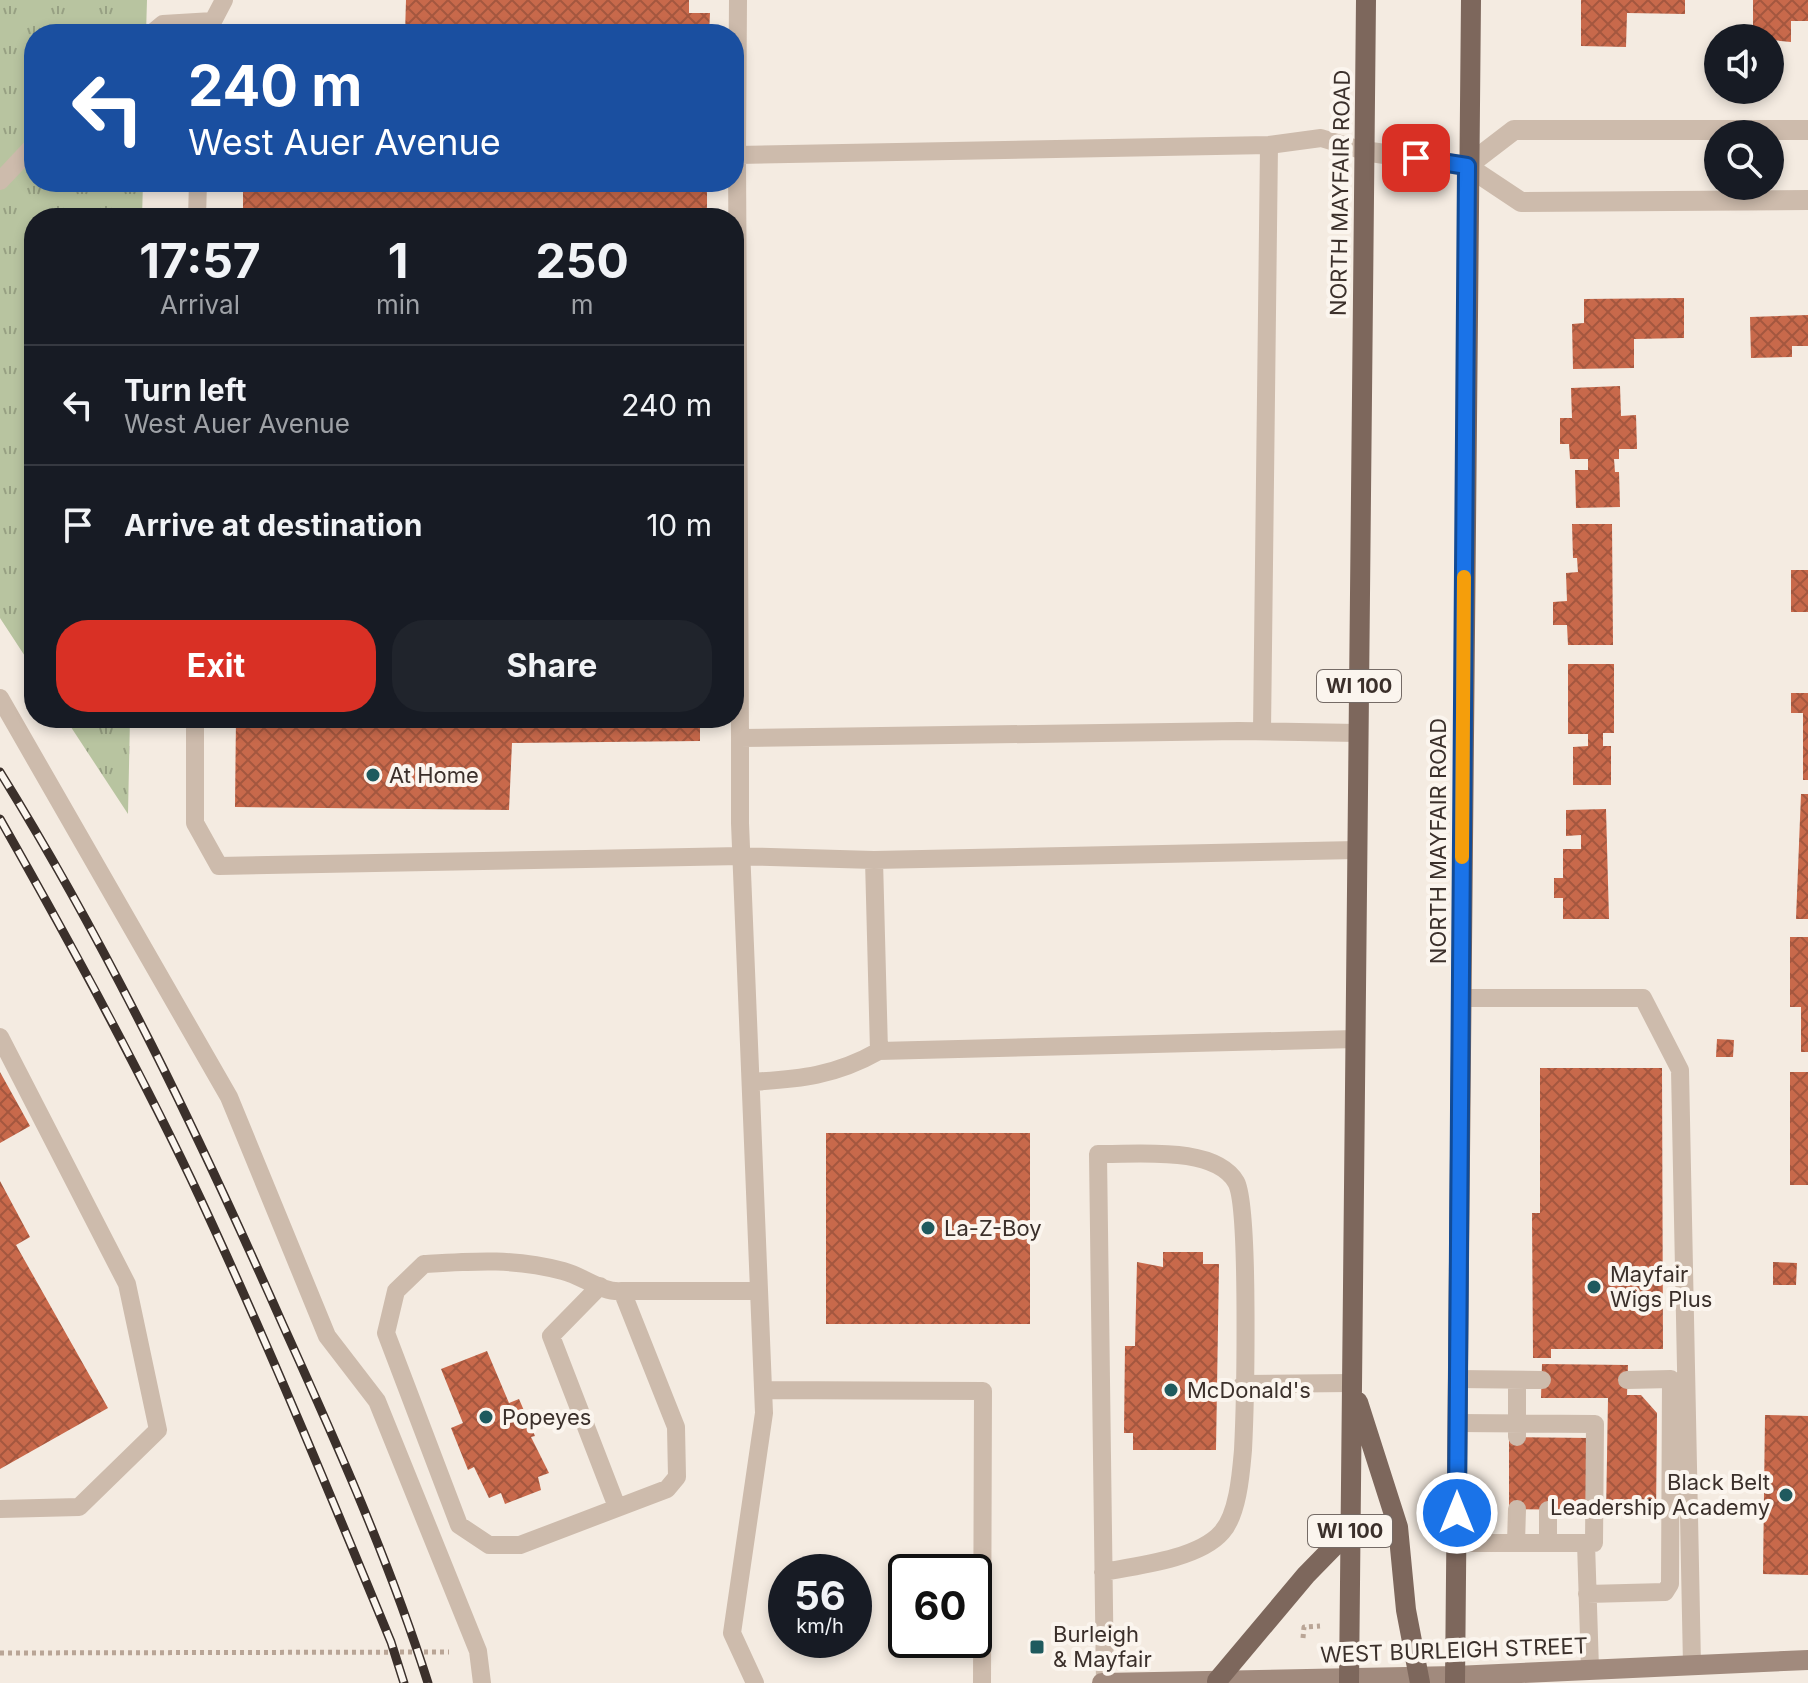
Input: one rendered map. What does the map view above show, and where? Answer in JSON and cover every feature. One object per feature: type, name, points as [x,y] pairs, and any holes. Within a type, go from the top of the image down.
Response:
[{"type":"main road","name":"NORTH MAYFAIR ROAD","points":[[1350,1681],[1366,0]]},
{"type":"main road","name":"NORTH MAYFAIR ROAD","points":[[1455,1680],[1467,166],[1471,0]]},
{"type":"main road","points":[[1352,1383],[1398,1527],[1419,1680]]},
{"type":"main road","points":[[1217,1681],[1306,1575],[1350,1530]]},
{"type":"main road","name":"WEST BURLEIGH STREET","points":[[1103,1683],[1455,1680],[1590,1669],[1808,1660]]},
{"type":"street","points":[[1467,166],[1514,130],[1808,130]]},
{"type":"street","points":[[1364,151],[1467,166],[1521,202],[1808,200]]},
{"type":"lane","points":[[214,24],[224,0]]},
{"type":"lane","points":[[738,0],[738,24]]},
{"type":"lane","points":[[744,155],[1269,145],[1321,138],[1364,151]]},
{"type":"lane","points":[[1262,731],[1269,145]]},
{"type":"lane","points":[[0,181],[24,156]]},
{"type":"lane","points":[[0,698],[229,1097],[327,1336],[377,1401],[478,1651],[482,1683]]},
{"type":"lane","points":[[195,728],[195,823],[219,866],[741,856],[874,860],[1357,850]]},
{"type":"lane","points":[[740,728],[741,856],[764,1413],[732,1633],[755,1683]]},
{"type":"lane","points":[[740,738],[1262,731],[1358,733]]},
{"type":"lane","points":[[874,860],[879,1051]]},
{"type":"lane","points":[[1461,998],[1643,998],[1680,1070],[1692,1665]]},
{"type":"lane","points":[[0,1037],[127,1284],[158,1430],[79,1507],[0,1509]]},
{"type":"lane","points":[[751,1082],[802,1079],[847,1069],[879,1051],[1355,1039]]},
{"type":"lane","points":[[1103,1572],[1177,1559],[1222,1532],[1234,1504],[1243,1451],[1245,1233],[1236,1183],[1211,1161],[1175,1155],[1098,1154],[1103,1683]]},
{"type":"lane","points":[[622,1291],[676,1427],[677,1477],[667,1489],[520,1545],[489,1545],[459,1525],[386,1333],[396,1291],[424,1264],[505,1259],[566,1272],[622,1291],[759,1291]]},
{"type":"lane","points":[[600,1286],[551,1336],[617,1507]]},
{"type":"lane","points":[[1457,1379],[1542,1380]]},
{"type":"lane","points":[[1587,1594],[1665,1592],[1670,1584],[1671,1379],[1627,1380]]},
{"type":"lane","points":[[1517,1380],[1517,1430]]},
{"type":"lane","points":[[1243,1384],[1352,1383]]},
{"type":"lane","points":[[763,1390],[983,1391],[982,1683]]},
{"type":"lane","points":[[1456,1543],[1594,1543],[1595,1424],[1548,1431],[1457,1423]]},
{"type":"lane","points":[[1516,1543],[1517,1509]]},
{"type":"lane","points":[[1548,1510],[1548,1543]]},
{"type":"lane","points":[[1586,1543],[1590,1669]]},
{"type":"path","points":[[1303,1638],[1304,1627],[1320,1626]]},
{"type":"path","points":[[0,1653],[478,1651]]},
{"type":"green space","points":[[0,0],[147,0],[146,24],[24,24],[24,192],[143,192],[142,208],[24,208],[24,655],[0,618]]},
{"type":"green space","points":[[72,728],[130,728],[128,814]]},
{"type":"building","points":[[406,0],[689,0],[689,13],[710,13],[709,24],[405,24]]},
{"type":"building","points":[[1581,0],[1685,0],[1685,14],[1627,13],[1626,47],[1581,46]]},
{"type":"building","points":[[1753,0],[1808,0],[1808,21],[1791,21],[1791,42],[1784,41],[1784,24],[1753,24]]},
{"type":"building","points":[[243,192],[707,192],[707,208],[243,208]]},
{"type":"building","points":[[1684,298],[1684,338],[1634,339],[1634,368],[1573,369],[1572,324],[1584,323],[1584,299]]},
{"type":"building","points":[[1808,315],[1808,346],[1792,346],[1792,357],[1751,358],[1750,317]]},
{"type":"building","points":[[1620,386],[1621,416],[1636,415],[1637,449],[1619,449],[1619,459],[1614,459],[1615,472],[1619,472],[1620,507],[1576,508],[1575,470],[1588,470],[1588,459],[1570,459],[1569,444],[1560,444],[1560,418],[1572,418],[1571,388]]},
{"type":"building","points":[[1572,524],[1612,524],[1613,645],[1568,645],[1567,625],[1553,625],[1553,602],[1567,601],[1566,573],[1578,572],[1577,558],[1573,558]]},
{"type":"building","points":[[1791,570],[1808,570],[1808,612],[1791,612]]},
{"type":"building","points":[[1568,664],[1614,664],[1614,733],[1603,733],[1603,746],[1611,746],[1611,785],[1573,785],[1573,747],[1588,746],[1588,734],[1568,734]]},
{"type":"building","points":[[1791,693],[1808,693],[1808,780],[1803,780],[1803,713],[1791,713]]},
{"type":"building","name":"At Home","points":[[236,728],[700,728],[700,741],[512,743],[509,810],[235,807]]},
{"type":"building","points":[[1801,794],[1808,794],[1808,919],[1796,919]]},
{"type":"building","points":[[1606,809],[1609,919],[1563,919],[1563,898],[1554,898],[1554,878],[1563,878],[1563,849],[1581,849],[1581,835],[1566,836],[1566,810]]},
{"type":"building","points":[[1790,937],[1808,937],[1808,1052],[1801,1052],[1801,1007],[1790,1007]]},
{"type":"building","points":[[1717,1039],[1734,1040],[1733,1057],[1716,1057]]},
{"type":"building","points":[[1540,1068],[1662,1068],[1663,1349],[1551,1349],[1551,1358],[1533,1358],[1532,1213],[1540,1213]]},
{"type":"building","points":[[0,1072],[30,1126],[0,1143]]},
{"type":"building","points":[[1790,1072],[1808,1072],[1808,1185],[1790,1185]]},
{"type":"building","name":"La-Z-Boy","points":[[826,1133],[1030,1133],[1030,1324],[826,1324]]},
{"type":"building","points":[[0,1181],[30,1237],[16,1245],[108,1408],[0,1469]]},
{"type":"building","name":"McDonald's","points":[[1163,1252],[1203,1252],[1203,1264],[1219,1264],[1216,1450],[1133,1450],[1133,1433],[1124,1433],[1125,1346],[1135,1346],[1137,1262],[1163,1267]]},
{"type":"building","points":[[1773,1262],[1797,1263],[1796,1285],[1773,1285]]},
{"type":"building","points":[[487,1351],[509,1403],[519,1399],[535,1436],[531,1437],[549,1473],[538,1477],[541,1490],[505,1504],[501,1493],[489,1498],[474,1467],[468,1470],[451,1428],[463,1423],[441,1369]]},
{"type":"building","points":[[1542,1364],[1628,1365],[1627,1395],[1641,1395],[1657,1413],[1656,1517],[1606,1516],[1608,1398],[1541,1398]]},
{"type":"building","name":"Black Belt Leadership Academy","points":[[1765,1415],[1808,1416],[1808,1575],[1763,1574]]},
{"type":"building","points":[[1509,1437],[1591,1438],[1590,1510],[1509,1509]]},
{"type":"railway","points":[[0,772],[115,974],[219,1184],[361,1502],[428,1683]]},
{"type":"railway","points":[[0,819],[104,1008],[201,1200],[322,1476],[391,1642],[404,1683]]},
{"type":"slow traffic","points":[[1462,857],[1464,577]]},
{"type":"place","name":"At Home","points":[[373,775]]},
{"type":"place","name":"La-Z-Boy","points":[[928,1228]]},
{"type":"place","name":"Mayfair Wigs Plus","points":[[1594,1287]]},
{"type":"place","name":"McDonald's","points":[[1171,1390]]},
{"type":"place","name":"Popeyes","points":[[486,1417]]},
{"type":"place","name":"Black Belt Leadership Academy","points":[[1786,1495]]},
{"type":"place","name":"Burleigh & Mayfair","points":[[1037,1647]]},
{"type":"route","points":[[1416,158],[1467,166],[1457,1513]]}]
